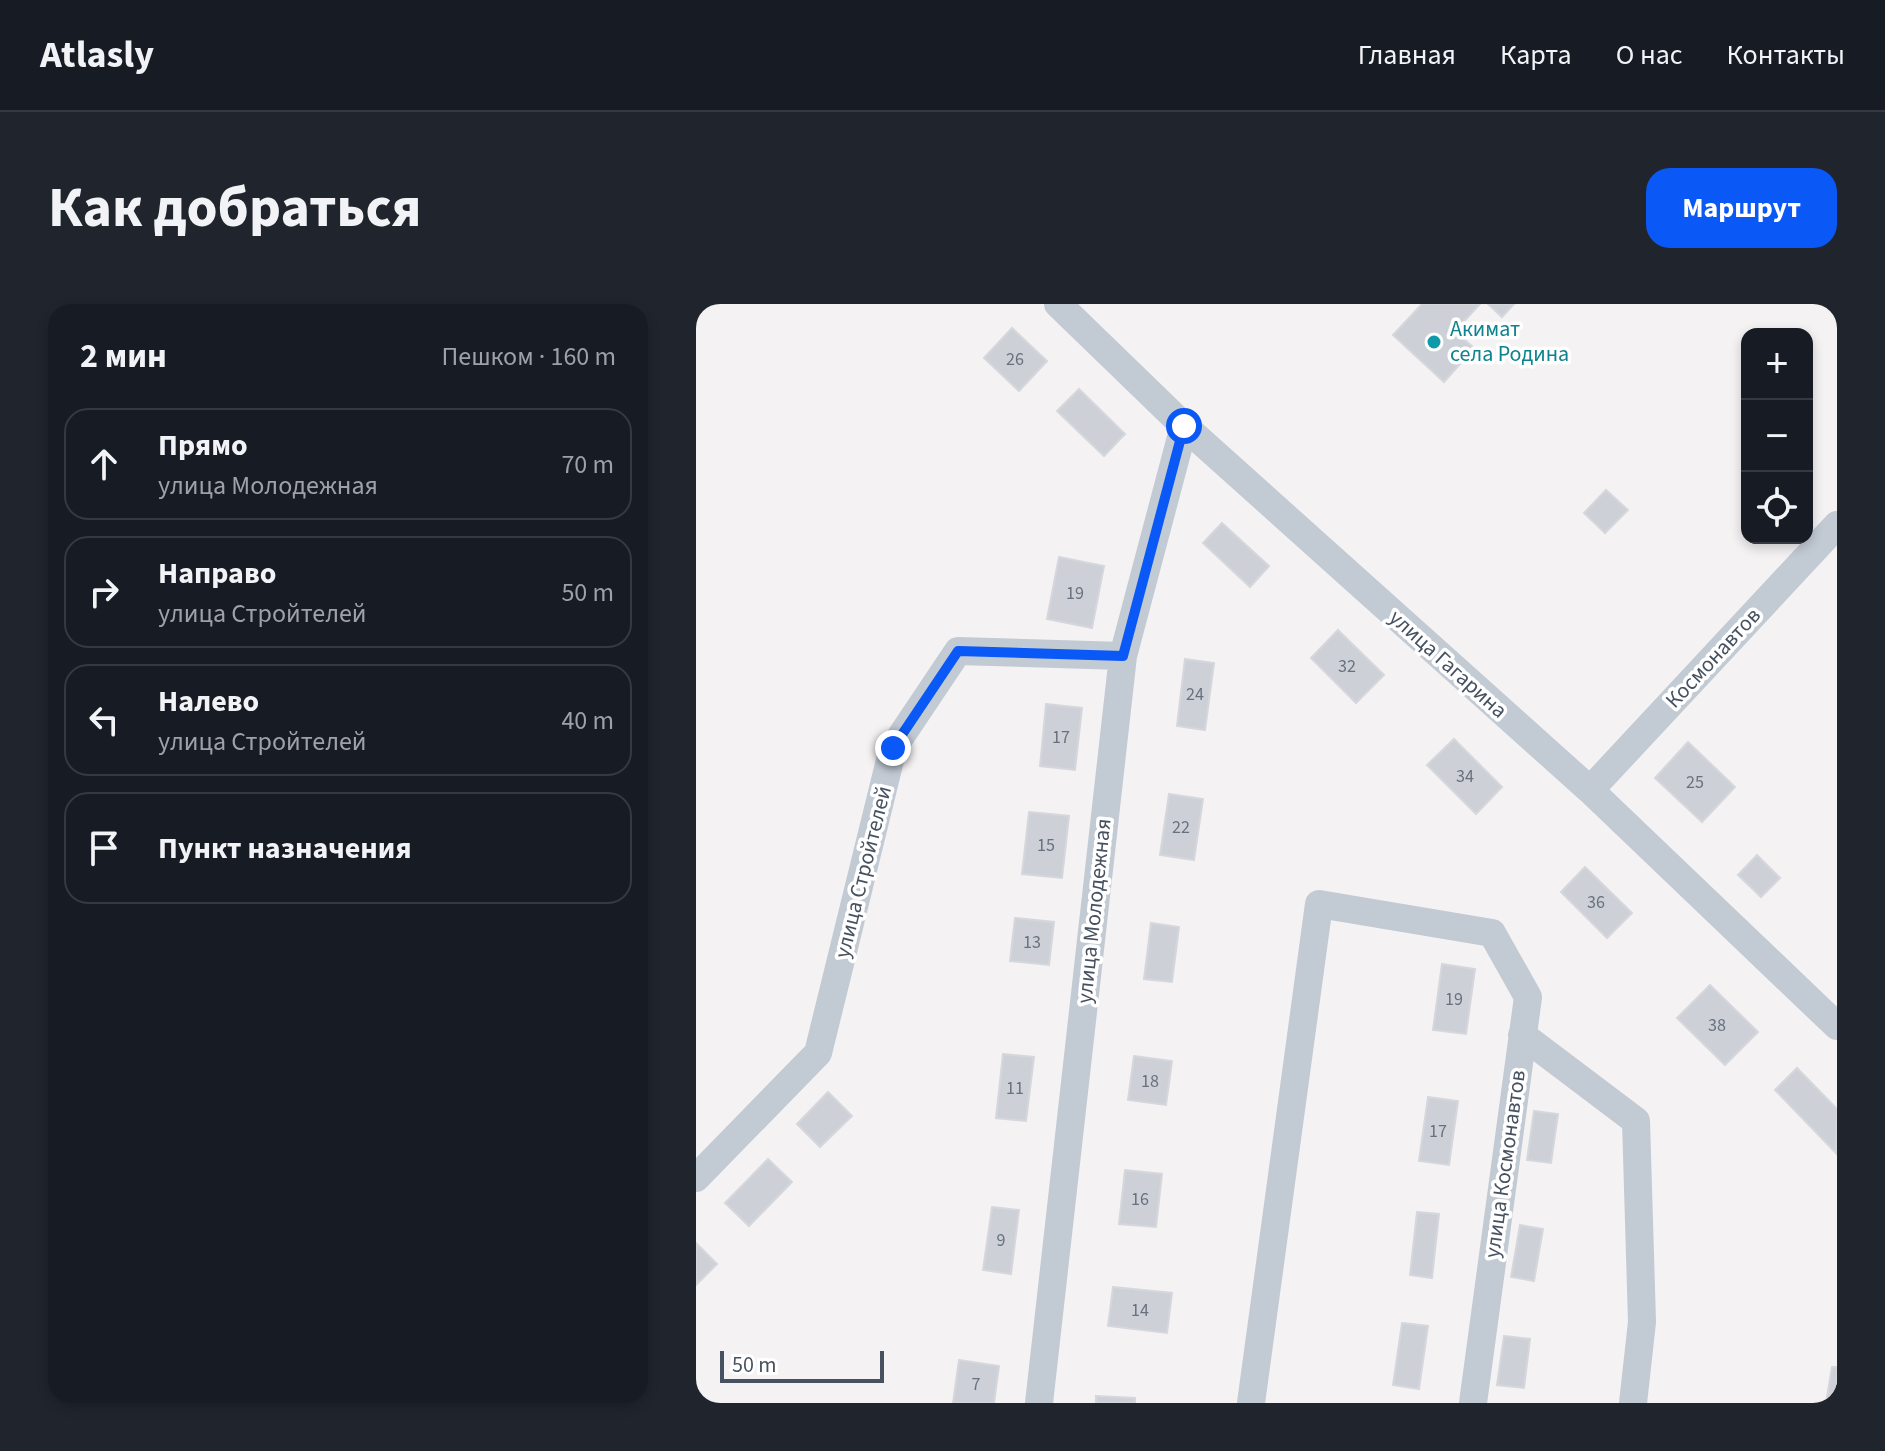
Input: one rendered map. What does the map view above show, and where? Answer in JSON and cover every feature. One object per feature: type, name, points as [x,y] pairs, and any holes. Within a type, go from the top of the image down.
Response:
[{"type":"street","name":"улица Гагарина","points":[[1058,304],[1184,426],[1590,790],[1837,1026]]},
{"type":"street","name":"улица Молодежная","points":[[1039,1403],[1123,656],[1184,426]]},
{"type":"street","name":"Космонавтов","points":[[1590,790],[1833,538]]},
{"type":"street","name":"улица Стройтелей","points":[[696,1178],[818,1053],[893,748],[958,651],[1123,656]]},
{"type":"street","name":"улица Космонавтов","points":[[1251,1403],[1319,904],[1492,933],[1528,997],[1473,1403]]},
{"type":"street","points":[[1522,1035],[1636,1121],[1642,1322],[1633,1403]]},
{"type":"building","name":"Акимат села Родина","points":[[1422,304],[1480,304],[1455,331],[1474,348],[1444,382],[1393,335]]},
{"type":"building","name":"Акимат села Родина","points":[[1488,304],[1514,304],[1502,317]]},
{"type":"building","points":[[1012,328],[1047,361],[1019,391],[984,358]]},
{"type":"building","points":[[1079,389],[1125,434],[1104,456],[1057,411]]},
{"type":"building","points":[[1606,490],[1628,510],[1605,533],[1584,513]]},
{"type":"building","points":[[1222,523],[1269,566],[1250,587],[1203,543]]},
{"type":"building","points":[[1059,557],[1104,566],[1092,628],[1047,619]]},
{"type":"building","points":[[1338,630],[1384,675],[1356,703],[1311,658]]},
{"type":"building","points":[[1185,659],[1214,663],[1205,730],[1177,726]]},
{"type":"building","points":[[1046,704],[1082,708],[1075,770],[1040,766]]},
{"type":"building","points":[[1454,739],[1502,787],[1476,814],[1427,765]]},
{"type":"building","points":[[1688,742],[1735,787],[1702,822],[1655,778]]},
{"type":"building","points":[[1169,794],[1203,799],[1194,860],[1160,855]]},
{"type":"building","points":[[1029,812],[1069,816],[1062,878],[1022,874]]},
{"type":"building","points":[[1757,855],[1780,878],[1761,897],[1738,875]]},
{"type":"building","points":[[1585,867],[1632,913],[1607,938],[1561,892]]},
{"type":"building","points":[[1015,918],[1054,922],[1049,965],[1010,961]]},
{"type":"building","points":[[1151,923],[1179,927],[1172,982],[1144,979]]},
{"type":"building","points":[[1442,964],[1475,969],[1466,1034],[1433,1030]]},
{"type":"building","points":[[1710,985],[1758,1032],[1725,1065],[1677,1018]]},
{"type":"building","points":[[1003,1054],[1034,1057],[1026,1121],[996,1118]]},
{"type":"building","points":[[1134,1056],[1172,1061],[1166,1105],[1128,1100]]},
{"type":"building","points":[[1797,1068],[1837,1109],[1836,1153],[1775,1090]]},
{"type":"building","points":[[828,1092],[852,1116],[820,1147],[797,1124]]},
{"type":"building","points":[[1428,1097],[1458,1101],[1449,1165],[1419,1161]]},
{"type":"building","points":[[1534,1111],[1558,1114],[1551,1163],[1527,1160]]},
{"type":"building","points":[[768,1159],[792,1182],[749,1226],[725,1203]]},
{"type":"building","points":[[1125,1170],[1162,1174],[1156,1227],[1119,1224]]},
{"type":"building","points":[[992,1207],[1019,1210],[1011,1274],[983,1270]]},
{"type":"building","points":[[1417,1212],[1439,1214],[1432,1278],[1410,1275]]},
{"type":"building","points":[[1520,1225],[1543,1229],[1534,1281],[1511,1277]]},
{"type":"building","points":[[696,1243],[717,1264],[696,1285]]},
{"type":"building","points":[[1113,1287],[1172,1293],[1167,1333],[1108,1326]]},
{"type":"building","points":[[1402,1323],[1428,1326],[1419,1389],[1393,1385]]},
{"type":"building","points":[[1504,1336],[1530,1339],[1524,1388],[1497,1385]]},
{"type":"building","points":[[959,1360],[999,1366],[994,1403],[953,1403]]},
{"type":"building","points":[[1832,1367],[1837,1367],[1837,1403],[1826,1403]]},
{"type":"building","points":[[1096,1396],[1135,1398],[1135,1403],[1096,1403]]},
{"type":"place","name":"Акимат села Родина","points":[[1434,342]]},
{"type":"route","points":[[893,748],[958,651],[1123,656],[1184,426]]}]
